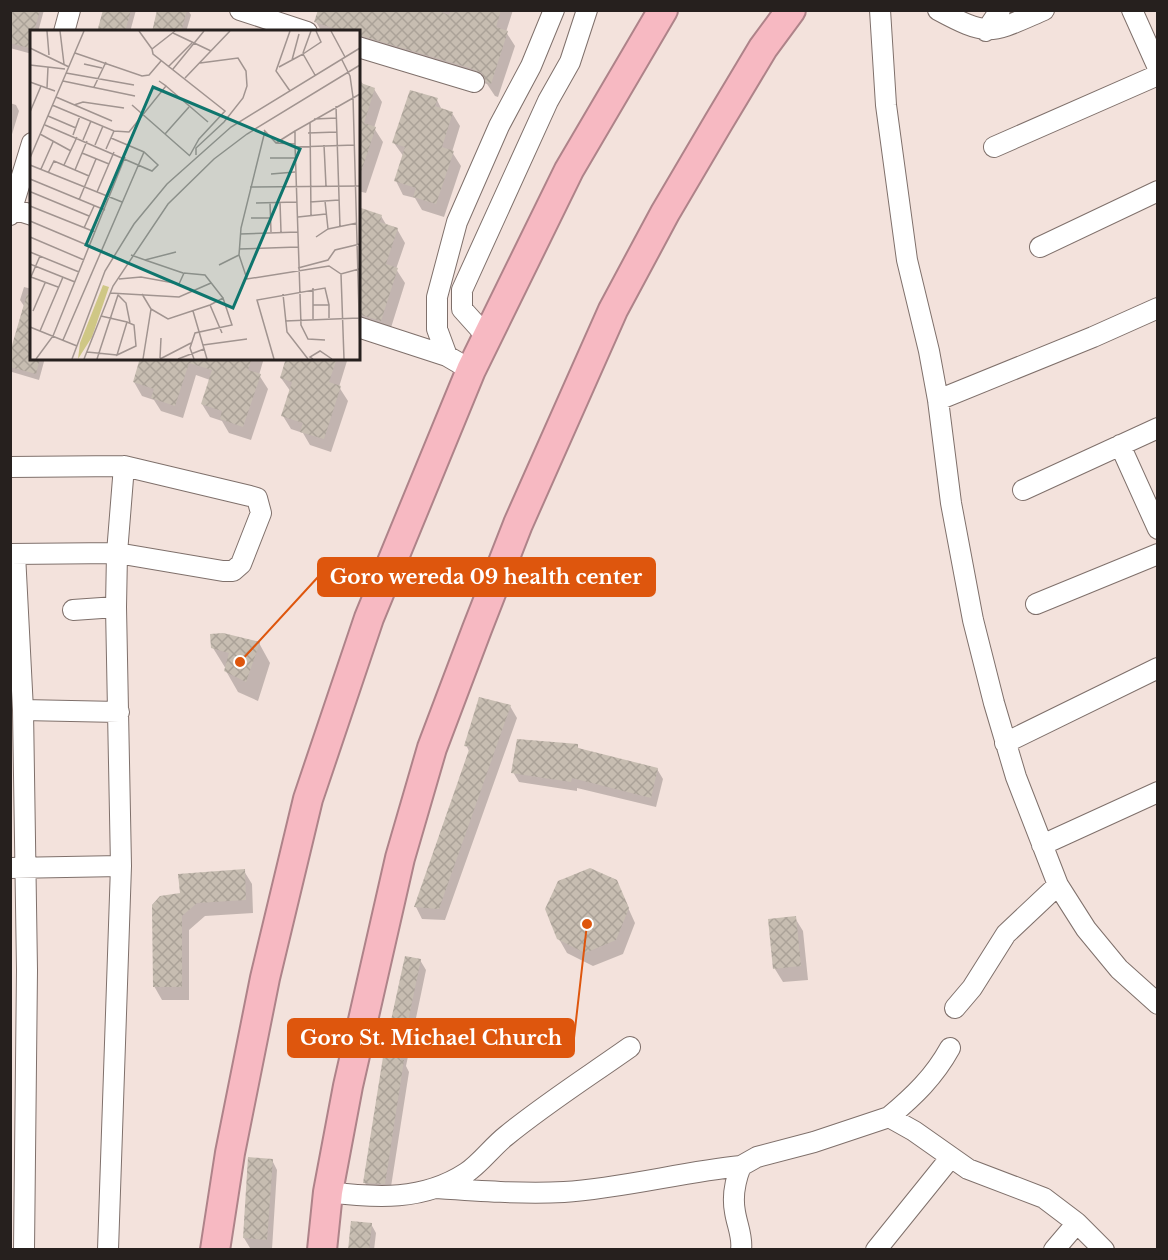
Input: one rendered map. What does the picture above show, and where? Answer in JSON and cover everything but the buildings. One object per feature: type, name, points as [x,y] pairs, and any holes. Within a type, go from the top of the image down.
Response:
[{"type":"highway","points":[[215,1250],[230,1153],[265,978],[308,799],[369,618],[471,370],[569,170],[663,10]]},
{"type":"highway","points":[[322,1250],[328,1192],[348,1086],[395,880],[432,748],[518,524],[613,310],[665,213],[718,123],[764,48],[791,10]]},
{"type":"street","points":[[65,30],[70,10]]},
{"type":"street","points":[[240,10],[300,30]]},
{"type":"street","points":[[447,356],[437,329],[437,297],[457,222],[499,126],[531,66],[554,10]]},
{"type":"street","points":[[488,338],[462,309],[462,290],[548,101],[570,62],[587,10]]},
{"type":"street","points":[[880,10],[886,105],[907,260],[929,351],[938,400],[951,503],[973,620],[1005,742],[1058,885],[1093,937],[1119,969],[1158,1004]]},
{"type":"street","points":[[938,10],[969,27],[986,31],[1001,29],[1044,10]]},
{"type":"street","points":[[986,31],[1000,10]]},
{"type":"street","points":[[1132,10],[1158,68]]},
{"type":"street","points":[[360,48],[474,82]]},
{"type":"street","points":[[994,147],[1158,75]]},
{"type":"street","points":[[30,149],[11,210],[30,215]]},
{"type":"street","points":[[1040,247],[1158,191]]},
{"type":"street","points":[[938,400],[1093,338],[1158,308]]},
{"type":"street","points":[[360,328],[447,356],[471,370]]},
{"type":"street","points":[[1023,490],[1158,428]]},
{"type":"street","points":[[1120,445],[1158,529]]},
{"type":"street","points":[[10,467],[124,466],[257,498],[261,513],[241,564],[233,571],[117,553],[13,554],[23,710],[18,868],[18,1144],[24,1250]]},
{"type":"street","points":[[108,1250],[121,866],[117,553],[124,466]]},
{"type":"street","points":[[1036,604],[1158,554]]},
{"type":"street","points":[[73,610],[116,607]]},
{"type":"street","points":[[1005,742],[1158,668]]},
{"type":"street","points":[[23,710],[119,712]]},
{"type":"street","points":[[1042,844],[1158,792]]},
{"type":"street","points":[[18,868],[121,866]]},
{"type":"street","points":[[955,1008],[972,988],[1006,934],[1058,885]]},
{"type":"street","points":[[328,1192],[372,1198],[400,1196],[436,1188],[466,1173],[506,1136],[630,1047]]},
{"type":"street","points":[[436,1188],[501,1192],[564,1192],[741,1166],[757,1157],[814,1142],[889,1117],[929,1081],[950,1048]]},
{"type":"street","points":[[889,1117],[914,1131],[968,1169],[1044,1198],[1077,1223],[1104,1250]]},
{"type":"street","points":[[876,1250],[951,1156]]},
{"type":"street","points":[[741,1166],[735,1182],[734,1201],[734,1211],[742,1242],[741,1250]]},
{"type":"street","points":[[1054,1250],[1077,1223]]},
{"type":"place","name":"Goro wereda 09 health center","points":[[240,662]]},
{"type":"place","name":"Goro St. Michael Church","points":[[587,924]]}]
